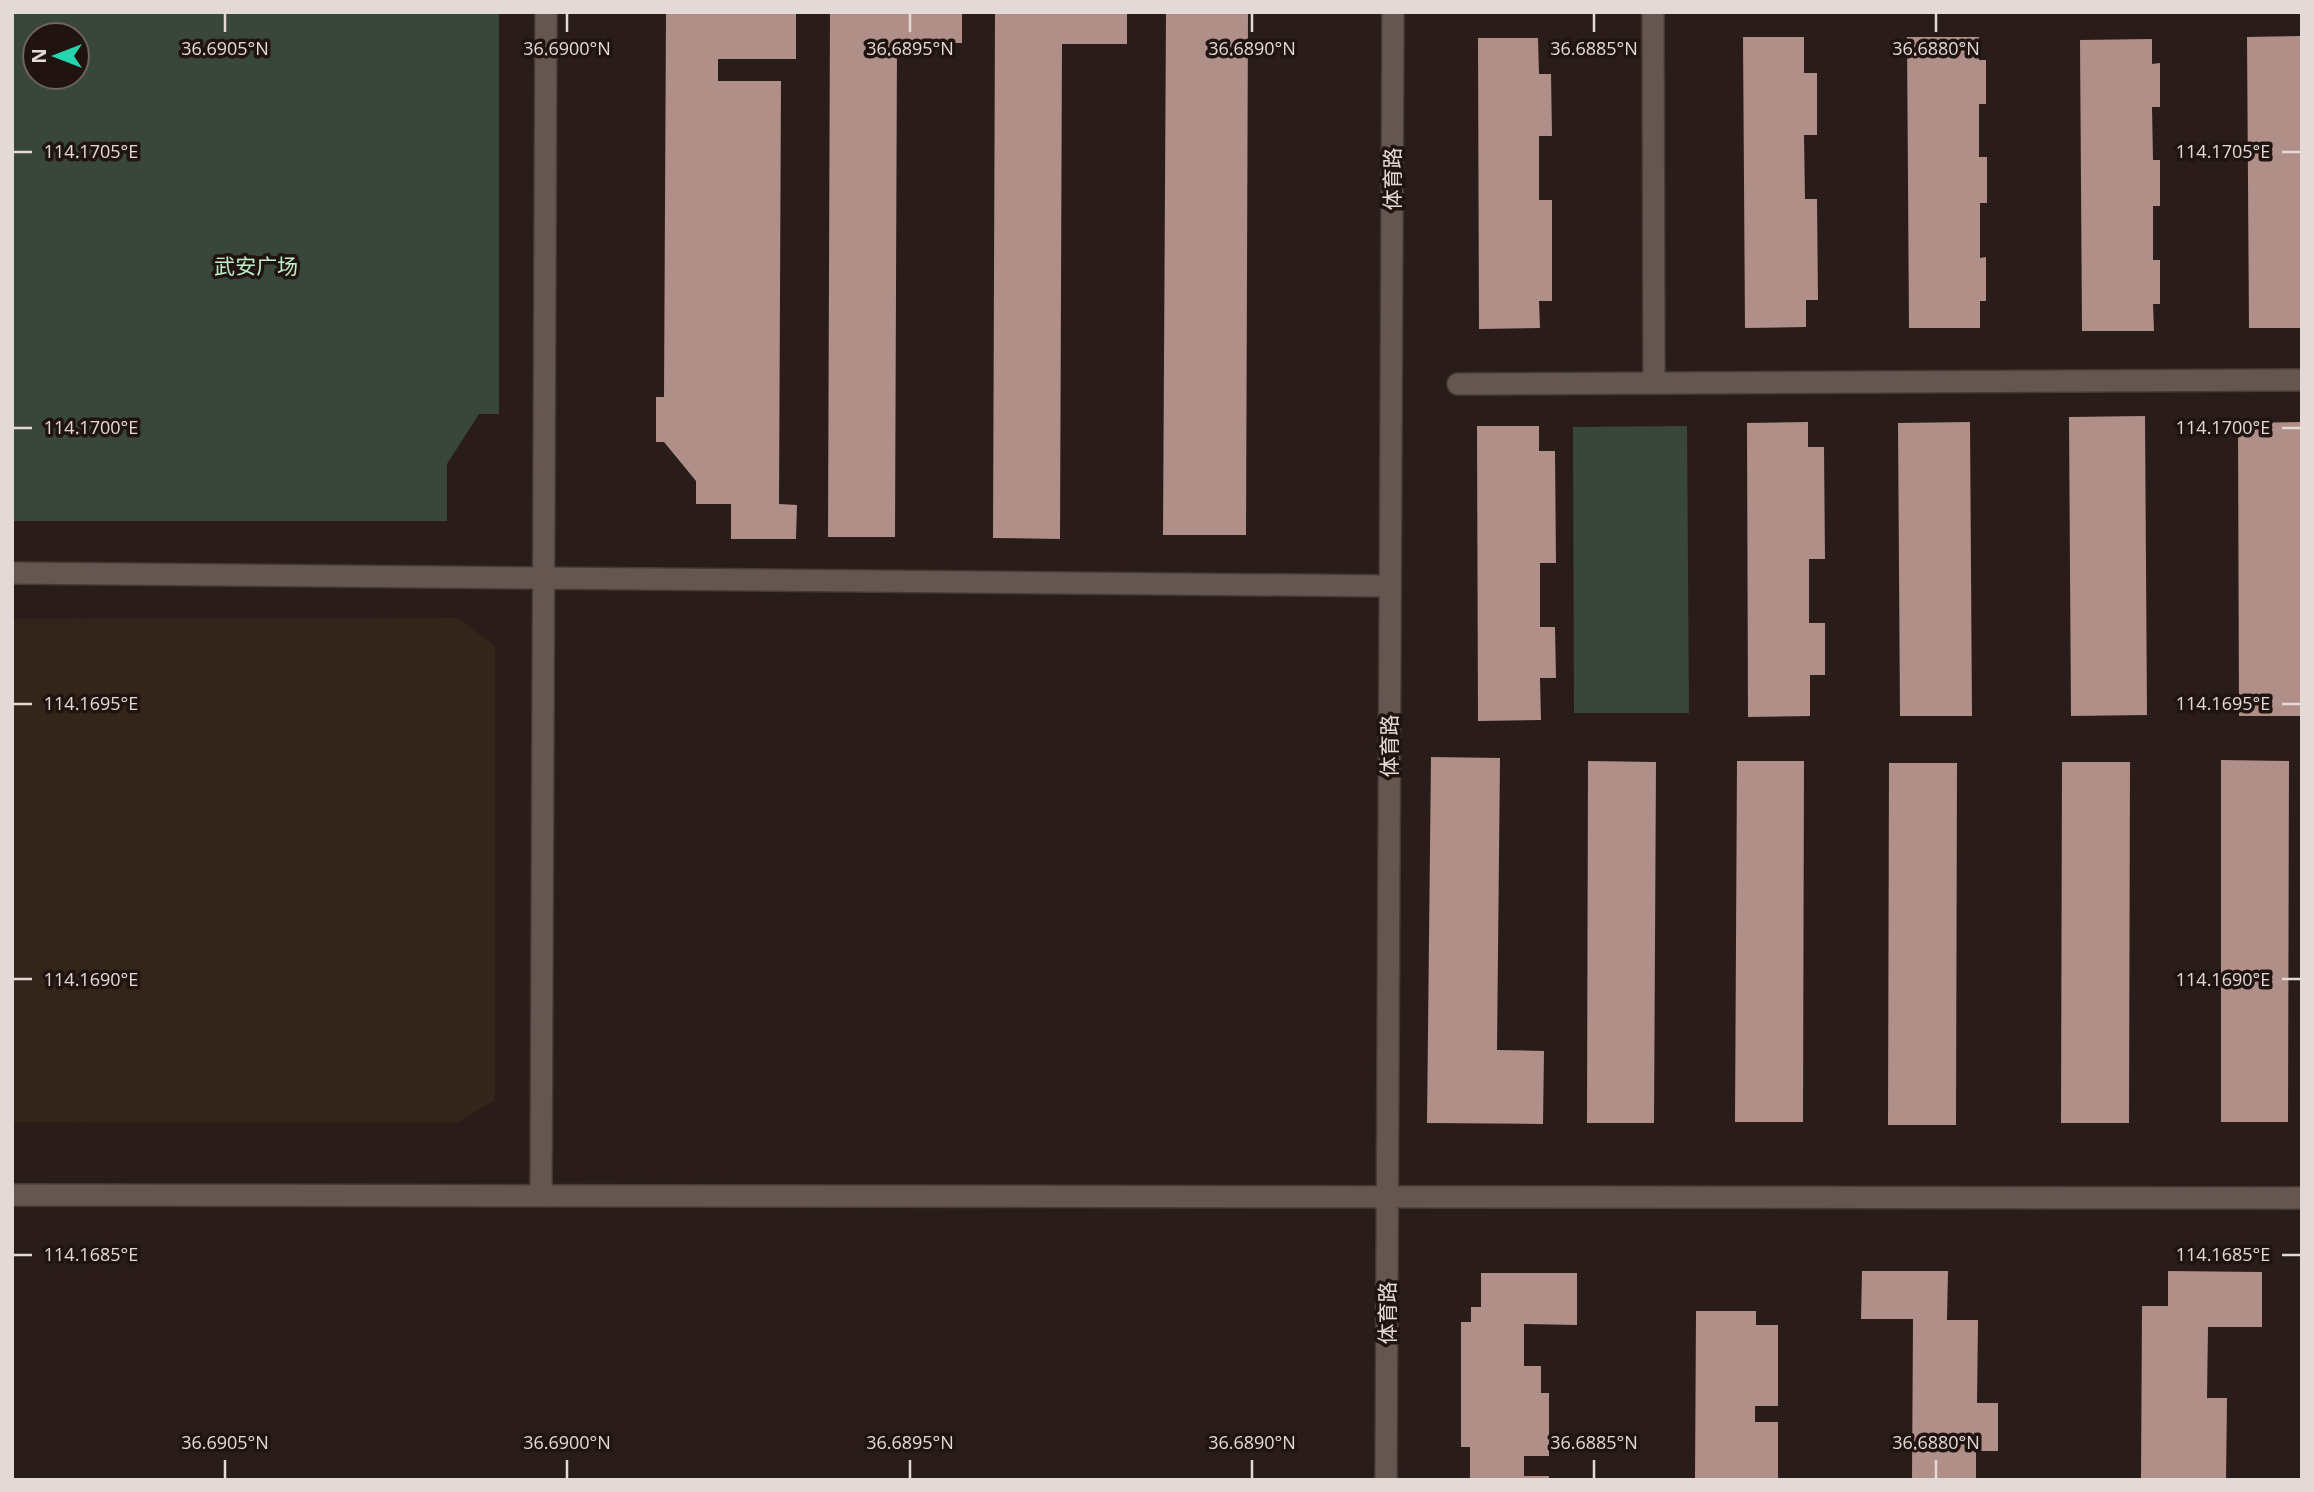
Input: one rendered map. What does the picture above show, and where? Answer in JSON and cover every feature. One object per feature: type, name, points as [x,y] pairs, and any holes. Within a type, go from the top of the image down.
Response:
[{"type":"street","points":[[541,1195],[546,12]]},
{"type":"street","name":"体育路","points":[[1386,1480],[1393,12]]},
{"type":"street","points":[[1653,12],[1654,383]]},
{"type":"street","points":[[1458,384],[2302,380]]},
{"type":"street","points":[[12,573],[1390,586]]},
{"type":"street","points":[[12,1195],[2302,1198]]},
{"type":"shaded area","points":[[458,618],[495,646],[495,1100],[457,1123],[12,1122],[12,619]]},
{"type":"green space","name":"武安广场","points":[[12,12],[499,12],[499,414],[479,414],[447,464],[447,521],[12,521]]},
{"type":"green space","points":[[1687,426],[1689,713],[1574,713],[1573,427]]},
{"type":"building","points":[[666,12],[796,12],[796,59],[718,59],[718,81],[781,81],[779,504],[797,505],[796,539],[731,539],[731,504],[696,504],[696,481],[664,442],[656,442],[656,397],[664,397]]},
{"type":"building","points":[[830,12],[962,12],[962,43],[897,43],[895,537],[828,537]]},
{"type":"building","points":[[995,12],[1127,12],[1127,44],[1062,44],[1060,539],[993,538]]},
{"type":"building","points":[[1166,12],[1248,12],[1246,535],[1163,535]]},
{"type":"building","points":[[2302,36],[2302,328],[2249,328],[2247,37]]},
{"type":"building","points":[[1743,37],[1804,37],[1804,73],[1817,73],[1817,135],[1804,135],[1805,199],[1817,199],[1818,300],[1806,300],[1806,327],[1745,328]]},
{"type":"building","points":[[1907,37],[1979,37],[1979,60],[1986,60],[1986,104],[1979,104],[1979,157],[1987,157],[1987,203],[1980,203],[1980,258],[1986,257],[1986,301],[1980,301],[1980,328],[1909,328]]},
{"type":"building","points":[[1478,38],[1538,38],[1539,74],[1551,74],[1552,136],[1539,136],[1539,200],[1552,200],[1552,301],[1539,301],[1540,328],[1479,329]]},
{"type":"building","points":[[2152,39],[2152,64],[2160,63],[2160,107],[2152,107],[2153,160],[2160,160],[2160,206],[2153,206],[2153,260],[2160,260],[2160,304],[2153,304],[2154,331],[2082,331],[2080,40]]},
{"type":"building","points":[[2145,416],[2147,715],[2071,716],[2069,417]]},
{"type":"building","points":[[1808,422],[1808,447],[1824,447],[1825,559],[1809,559],[1809,623],[1825,623],[1825,675],[1810,675],[1810,716],[1748,717],[1747,423]]},
{"type":"building","points":[[1970,422],[1972,716],[1900,716],[1898,423]]},
{"type":"building","points":[[2302,422],[2302,716],[2239,716],[2238,423]]},
{"type":"building","points":[[1477,426],[1539,426],[1539,451],[1555,451],[1556,563],[1540,563],[1540,627],[1555,627],[1556,678],[1540,678],[1541,720],[1478,721]]},
{"type":"building","points":[[1431,757],[1500,758],[1497,1050],[1544,1051],[1543,1124],[1427,1123]]},
{"type":"building","points":[[2221,760],[2289,761],[2288,1122],[2221,1122]]},
{"type":"building","points":[[1588,761],[1656,762],[1654,1123],[1587,1123]]},
{"type":"building","points":[[1737,761],[1804,761],[1803,1122],[1735,1122]]},
{"type":"building","points":[[2062,762],[2130,762],[2129,1123],[2061,1123]]},
{"type":"building","points":[[1889,763],[1957,763],[1956,1125],[1888,1125]]},
{"type":"building","points":[[1862,1271],[1948,1271],[1947,1320],[1978,1320],[1977,1403],[1998,1403],[1998,1451],[1976,1451],[1976,1480],[1912,1480],[1913,1319],[1861,1319]]},
{"type":"building","points":[[2168,1271],[2262,1272],[2262,1327],[2208,1327],[2207,1398],[2227,1398],[2226,1480],[2141,1480],[2142,1306],[2168,1306]]},
{"type":"building","points":[[1481,1273],[1577,1273],[1577,1325],[1524,1324],[1524,1366],[1541,1366],[1541,1393],[1549,1393],[1549,1456],[1524,1456],[1524,1476],[1549,1476],[1549,1480],[1470,1480],[1470,1447],[1461,1447],[1461,1322],[1471,1322],[1471,1307],[1481,1307]]},
{"type":"building","points":[[1696,1311],[1756,1311],[1756,1325],[1778,1325],[1778,1406],[1755,1406],[1755,1422],[1778,1422],[1778,1480],[1695,1480]]}]
